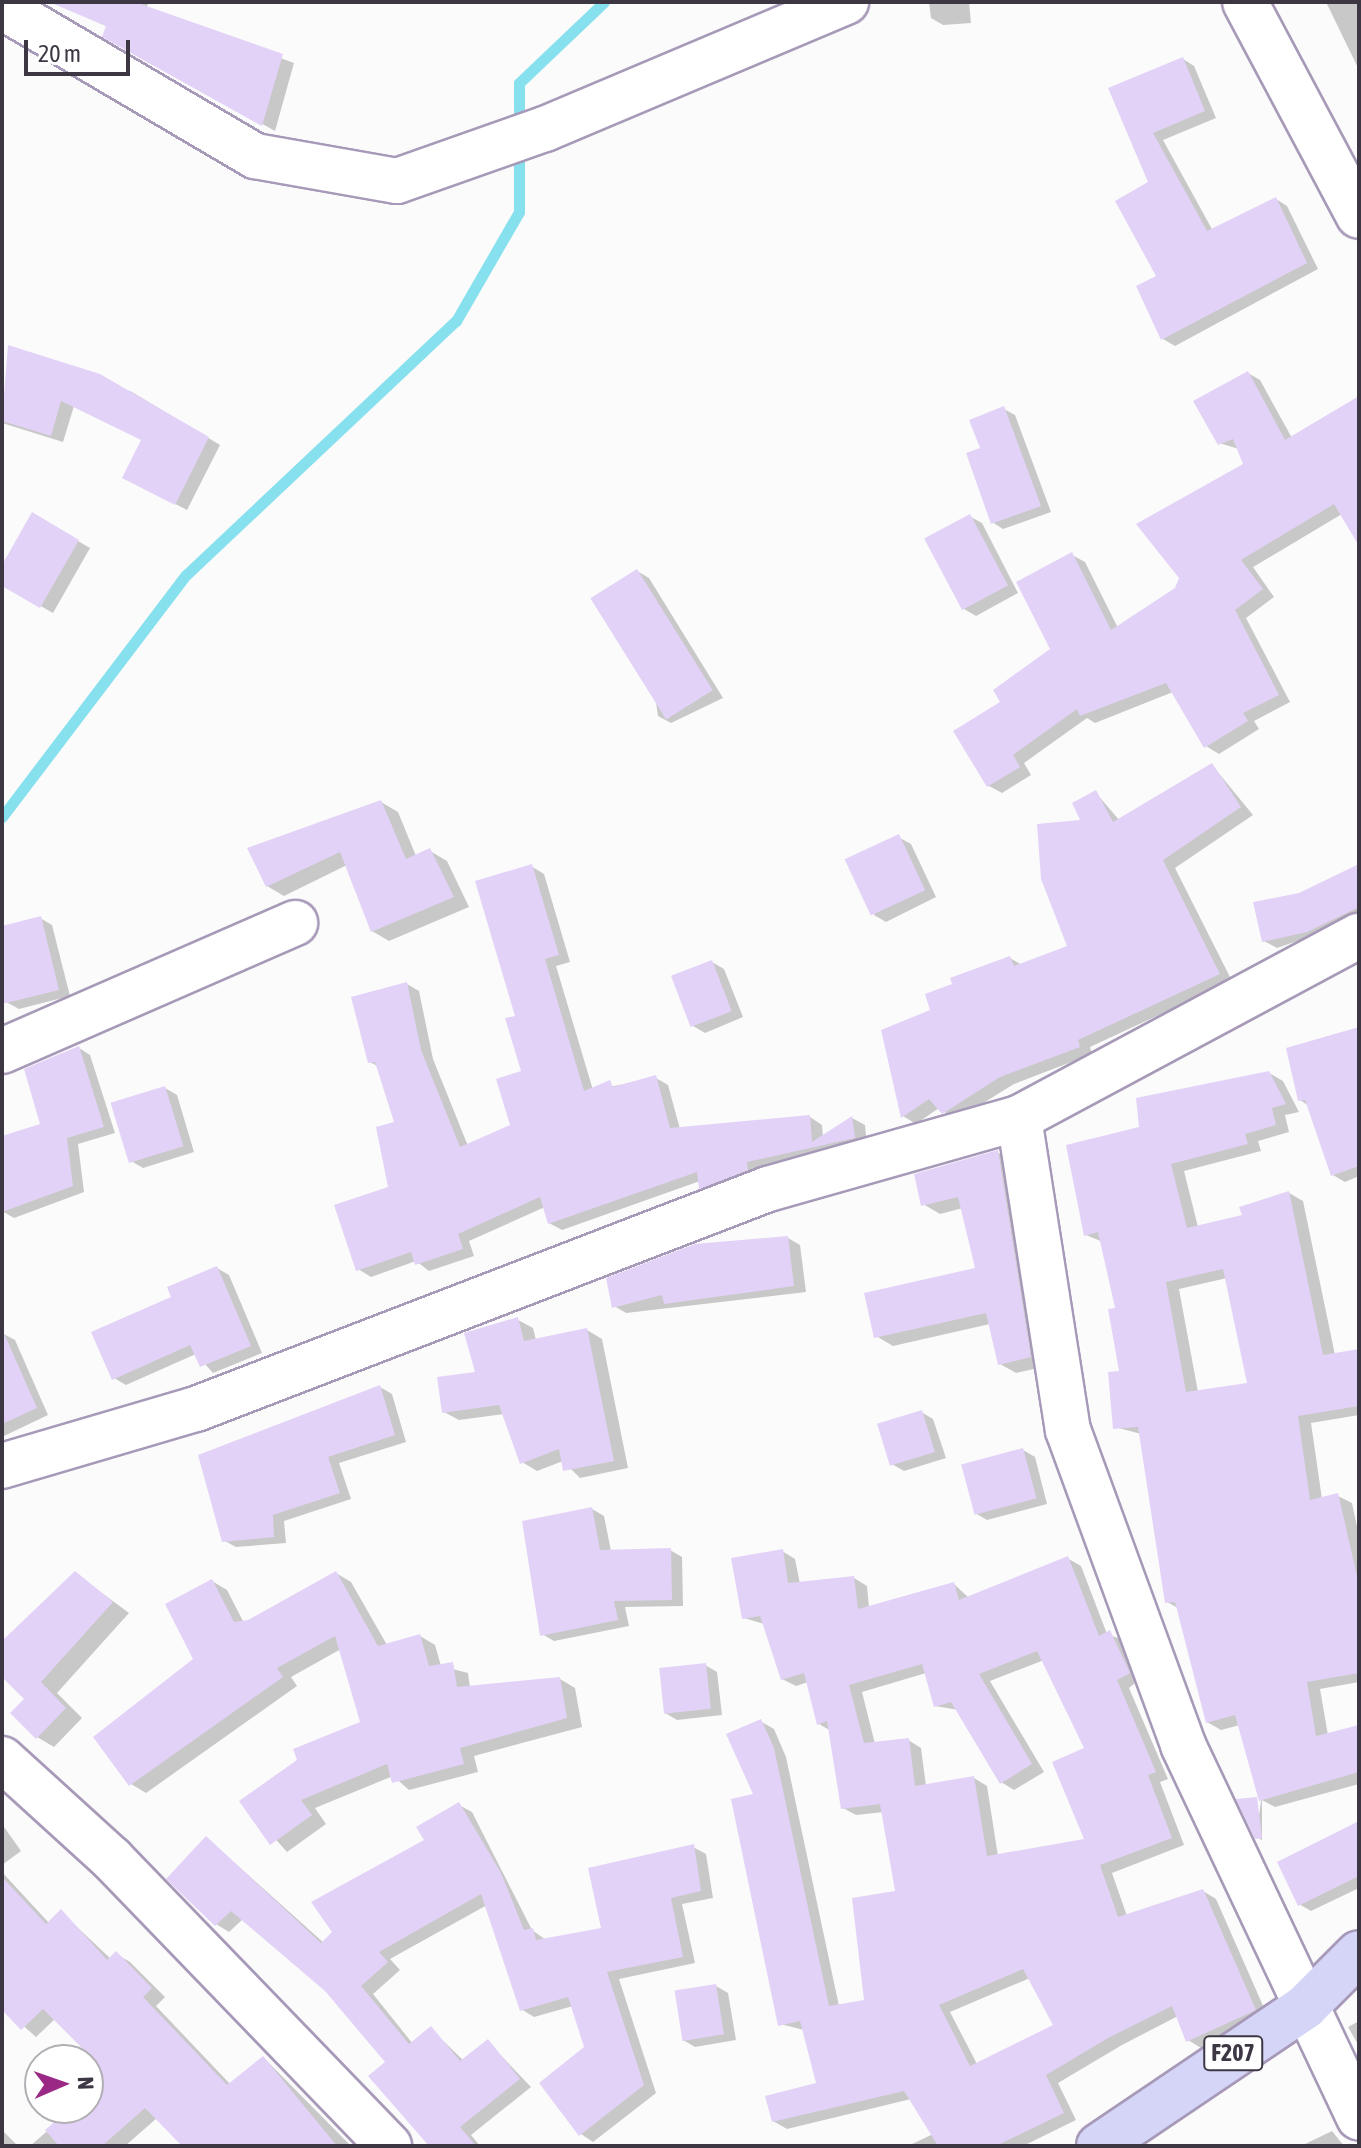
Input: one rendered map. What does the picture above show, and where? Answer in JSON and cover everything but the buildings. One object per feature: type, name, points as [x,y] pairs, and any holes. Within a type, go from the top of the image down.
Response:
[{"type":"main road","name":"F207","points":[[1099,2146],[1305,2007],[1359,1953]]},
{"type":"street","points":[[2,7],[255,156],[397,181],[545,129],[846,2]]},
{"type":"street","points":[[1245,2],[1359,216]]},
{"type":"street","points":[[2,1051],[295,923]]},
{"type":"street","points":[[2,1466],[196,1409],[768,1189],[1019,1118],[1359,936]]},
{"type":"street","points":[[1019,1118],[1068,1430],[1183,1745],[1359,2117]]},
{"type":"street","points":[[2,1759],[112,1859],[389,2146]]},
{"type":"waterway","points":[[519,128],[519,83],[604,2]]},
{"type":"waterway","points":[[2,817],[186,575],[456,321],[519,212],[519,150]]}]
